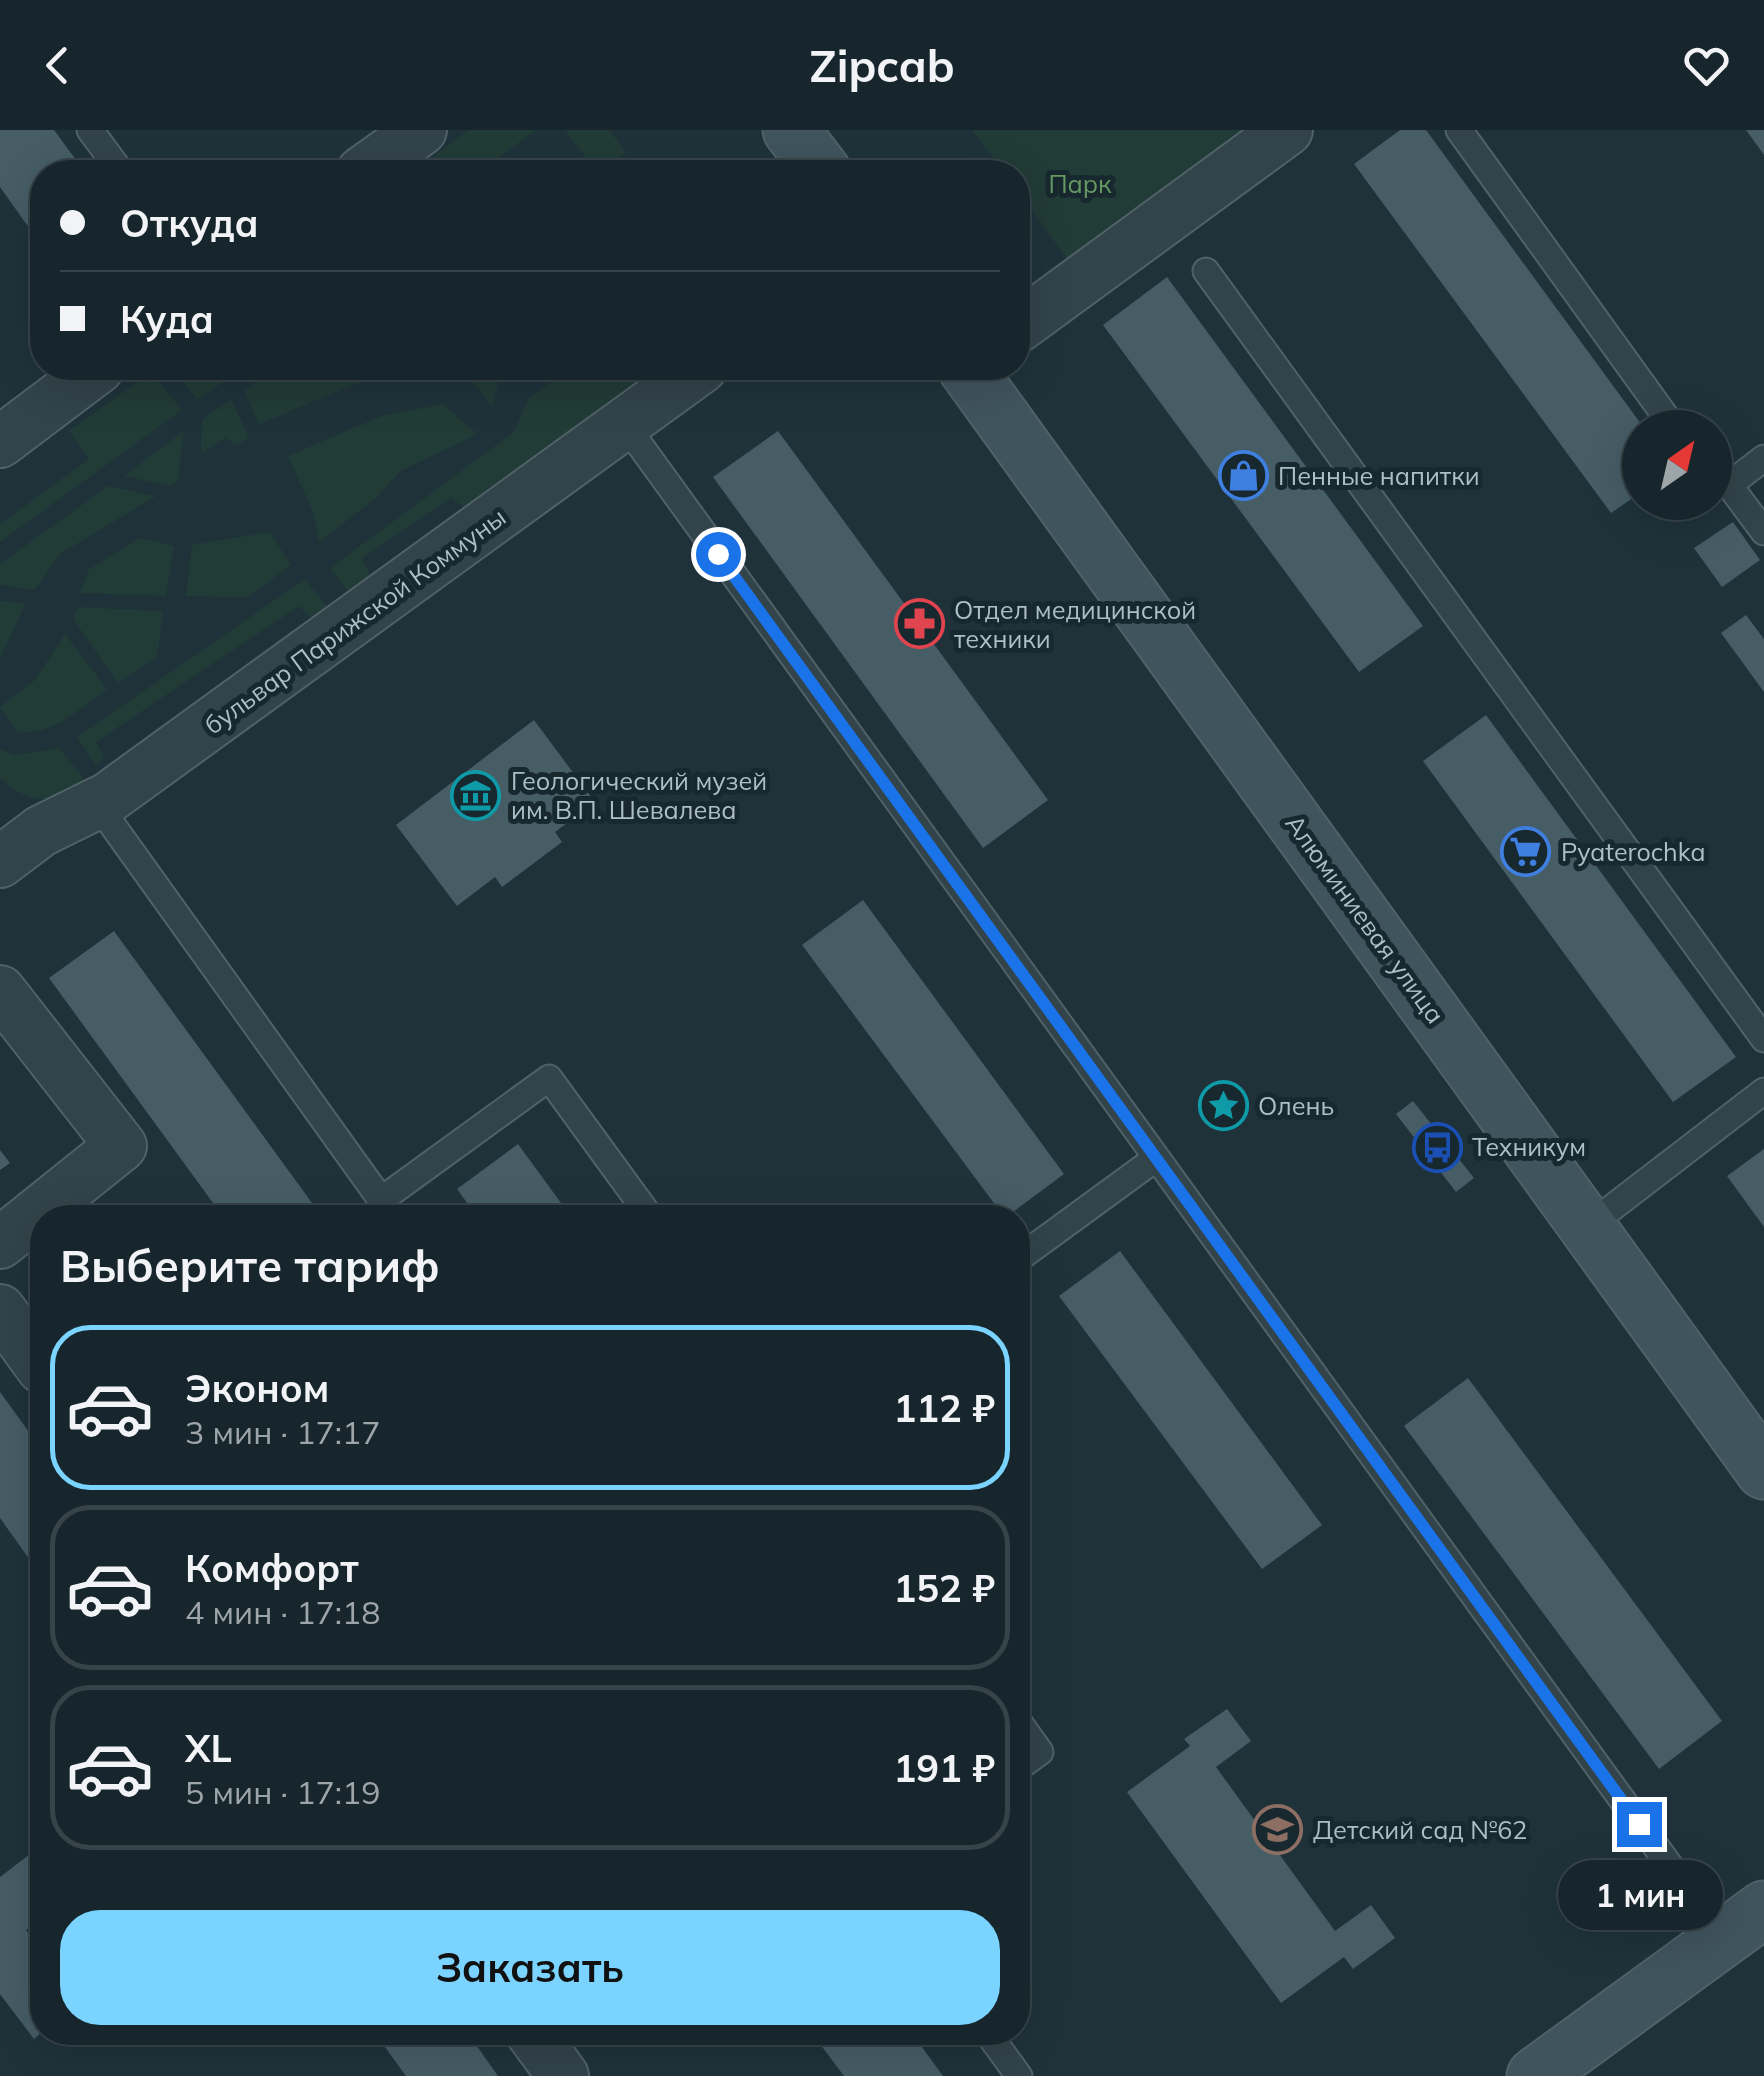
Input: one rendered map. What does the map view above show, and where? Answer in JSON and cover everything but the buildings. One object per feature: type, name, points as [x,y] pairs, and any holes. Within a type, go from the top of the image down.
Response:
[{"type":"main road","points":[[791,130],[813,160]]},
{"type":"main road","name":"Алюминиевая улица","points":[[975,380],[1764,1471]]},
{"type":"main road","points":[[1535,2076],[1743,1924]]},
{"type":"street","points":[[379,160],[421,130]]},
{"type":"street","points":[[1030,318],[1286,130]]},
{"type":"street","points":[[0,442],[82,380]]},
{"type":"street","name":"бульвар Парижской Коммуны","points":[[0,862],[20,824],[98,805],[685,380]]},
{"type":"street","points":[[0,992],[122,1146],[48,1205]]},
{"type":"street","points":[[0,1243],[30,1219]]},
{"type":"street","points":[[0,1310],[30,1351]]},
{"type":"street","points":[[541,2045],[563,2076]]},
{"type":"lane","points":[[90,130],[112,160]]},
{"type":"lane","points":[[1459,130],[1661,410]]},
{"type":"lane","points":[[1206,271],[1764,1039]]},
{"type":"lane","points":[[626,426],[1154,1159],[1743,1924]]},
{"type":"lane","points":[[1732,475],[1764,458]]},
{"type":"lane","points":[[1732,492],[1764,532]]},
{"type":"lane","points":[[98,805],[384,1205]]},
{"type":"lane","points":[[392,1205],[549,1078],[642,1205]]},
{"type":"lane","points":[[1587,1227],[1764,1092]]},
{"type":"lane","points":[[1030,1250],[1154,1159]]},
{"type":"lane","points":[[1030,1738],[1040,1752],[1030,1759]]},
{"type":"lane","points":[[996,2045],[1019,2076]]},
{"type":"green space","points":[[468,130],[536,130],[495,160],[429,160]]},
{"type":"green space","points":[[565,130],[609,130],[627,153],[616,160],[588,160]]},
{"type":"green space","name":"Парк","points":[[972,130],[1243,130],[1067,259],[1030,208],[1030,160],[995,160]]},
{"type":"green space","points":[[140,380],[158,380],[182,410],[0,542],[0,524],[89,459],[69,431]]},
{"type":"green space","points":[[183,380],[226,380],[197,400]]},
{"type":"green space","points":[[259,380],[365,380],[259,424],[244,391]]},
{"type":"green space","points":[[471,380],[499,380],[492,406]]},
{"type":"green space","points":[[554,380],[640,380],[470,512],[451,498],[362,558],[373,582],[352,597],[330,568],[514,432],[528,399]]},
{"type":"green space","points":[[231,399],[249,438],[237,445],[225,438],[201,453],[202,420]]},
{"type":"green space","points":[[443,404],[477,434],[401,471],[376,498],[319,542],[313,512],[288,456],[384,415]]},
{"type":"green space","points":[[184,431],[178,481],[171,486],[124,476]]},
{"type":"green space","points":[[108,486],[156,496],[60,554],[35,590],[0,585],[0,564]]},
{"type":"green space","points":[[270,532],[291,565],[246,598],[186,596],[192,545]]},
{"type":"green space","points":[[140,538],[174,546],[166,596],[80,593],[89,569]]},
{"type":"green space","points":[[305,579],[331,612],[315,622],[299,606],[96,742],[104,757],[96,766],[77,737]]},
{"type":"green space","points":[[0,601],[26,603],[0,658]]},
{"type":"green space","points":[[78,607],[163,611],[157,657],[118,683],[73,619]]},
{"type":"green space","points":[[65,634],[107,689],[55,725],[18,733],[0,707],[35,680]]},
{"type":"green space","points":[[59,748],[89,785],[64,796],[43,799],[22,794],[0,778],[0,749],[14,755]]},
{"type":"place","name":"Пенные напитки","points":[[1243,476]]},
{"type":"place","name":"Отдел медицинской техники","points":[[919,624]]},
{"type":"place","name":"Геологический музей им. В.П. Шевалева","points":[[476,795]]},
{"type":"place","name":"Pyaterochka","points":[[1526,852]]},
{"type":"place","name":"Олень","points":[[1223,1106]]},
{"type":"place","name":"Техникум","points":[[1437,1147]]},
{"type":"place","name":"Детский сад №62","points":[[1278,1830]]},
{"type":"route","points":[[718,554],[1639,1824]]}]
